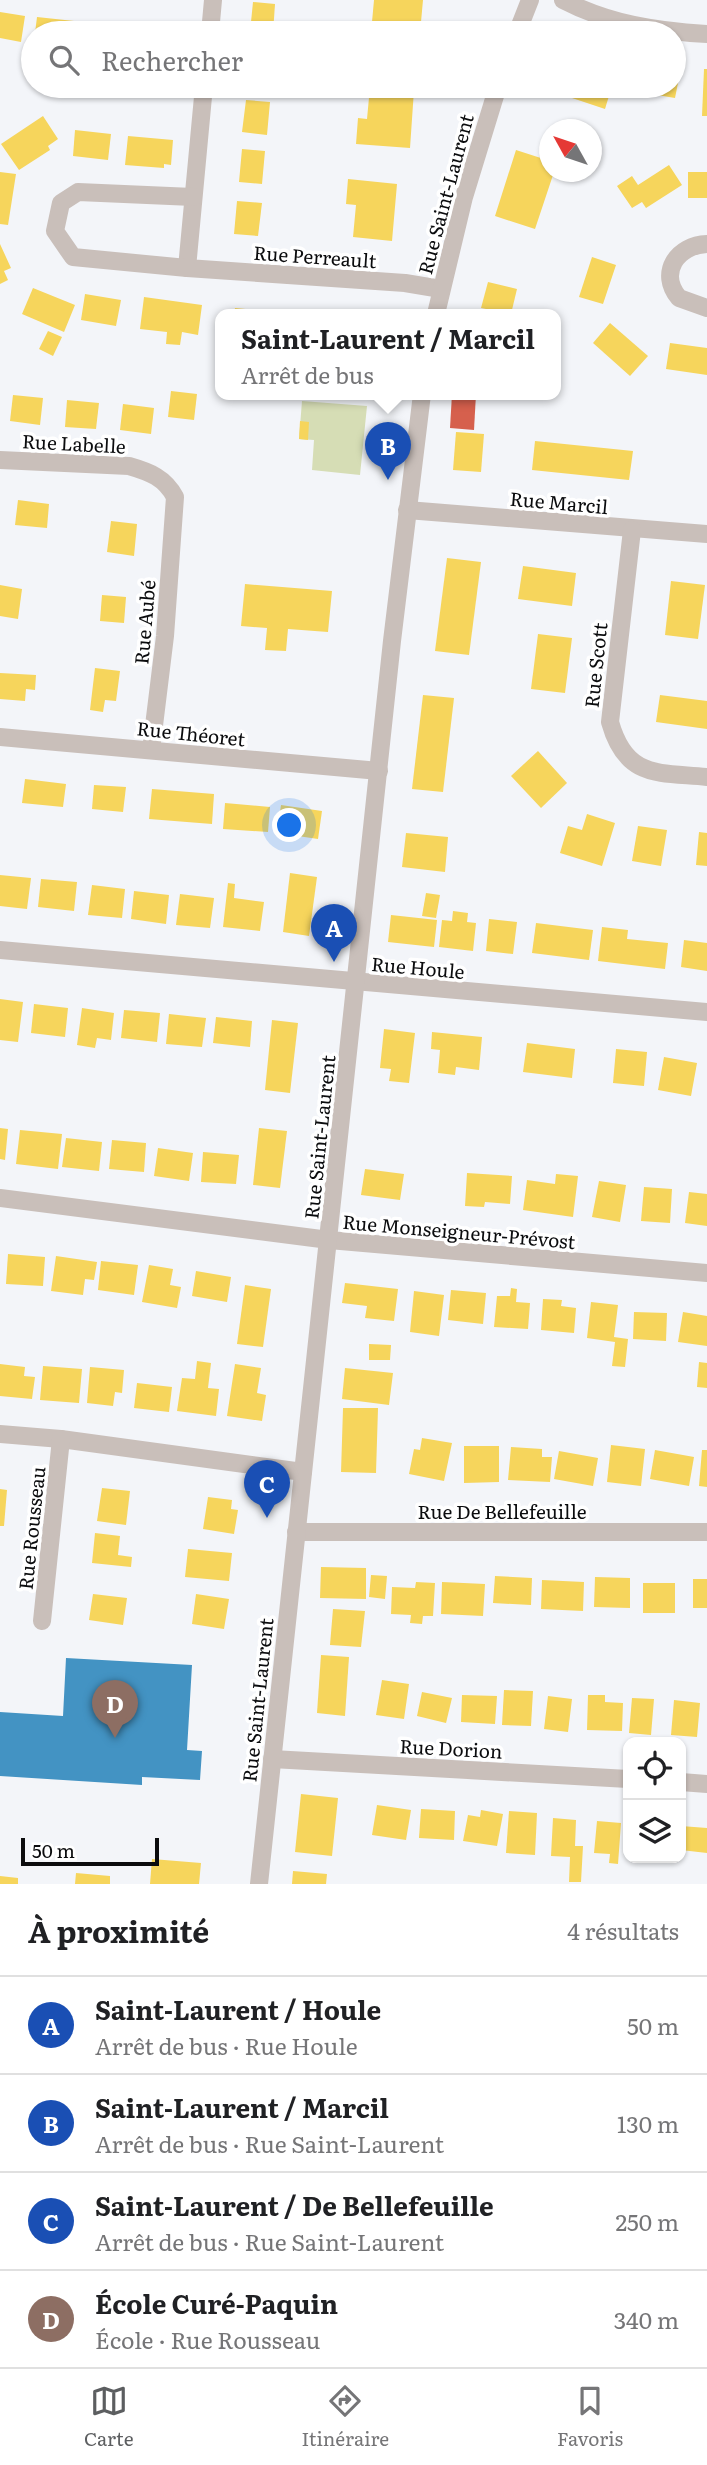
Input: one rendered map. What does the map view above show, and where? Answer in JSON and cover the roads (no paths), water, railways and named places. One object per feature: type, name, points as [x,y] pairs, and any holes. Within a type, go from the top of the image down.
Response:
[{"type":"street","points":[[210,21],[213,0]]},
{"type":"street","points":[[522,21],[530,0]]},
{"type":"street","points":[[563,0],[614,21]]},
{"type":"street","points":[[686,32],[707,34]]},
{"type":"street","points":[[187,268],[203,98]]},
{"type":"street","name":"Rue Saint-Laurent","points":[[437,309],[464,197],[494,98]]},
{"type":"street","name":"Rue Perreault","points":[[193,197],[78,192],[61,203],[55,231],[73,257],[405,283],[441,289]]},
{"type":"street","points":[[707,244],[693,245],[677,256],[669,282],[678,298],[707,308]]},
{"type":"street","name":"Rue Saint-Laurent","points":[[259,1884],[407,510],[421,400]]},
{"type":"street","name":"Rue Labelle","points":[[0,460],[129,466],[168,483],[175,498]]},
{"type":"street","name":"Rue Aubé","points":[[151,750],[165,636],[175,498]]},
{"type":"street","name":"Rue Marcil","points":[[407,510],[707,534]]},
{"type":"street","name":"Rue Scott","points":[[632,530],[610,722],[617,744],[643,771],[707,777]]},
{"type":"street","name":"Rue Théoret","points":[[0,737],[379,771]]},
{"type":"street","name":"Rue Houle","points":[[0,950],[707,1012]]},
{"type":"street","name":"Rue Monseigneur-Prévost","points":[[0,1198],[329,1240],[707,1273]]},
{"type":"street","points":[[0,1434],[61,1439],[303,1472]]},
{"type":"street","name":"Rue Rousseau","points":[[42,1621],[61,1439]]},
{"type":"street","name":"Rue De Bellefeuille","points":[[296,1532],[707,1532]]},
{"type":"street","name":"Rue Dorion","points":[[272,1759],[623,1779]]},
{"type":"street","points":[[686,1783],[707,1784]]},
{"type":"place","name":"Saint-Laurent / Marcil","points":[[388,480]]},
{"type":"place","name":"Saint-Laurent / Houle","points":[[334,962]]},
{"type":"place","name":"Saint-Laurent / De Bellefeuille","points":[[267,1518]]},
{"type":"place","name":"École Curé-Paquin","points":[[115,1738]]}]
